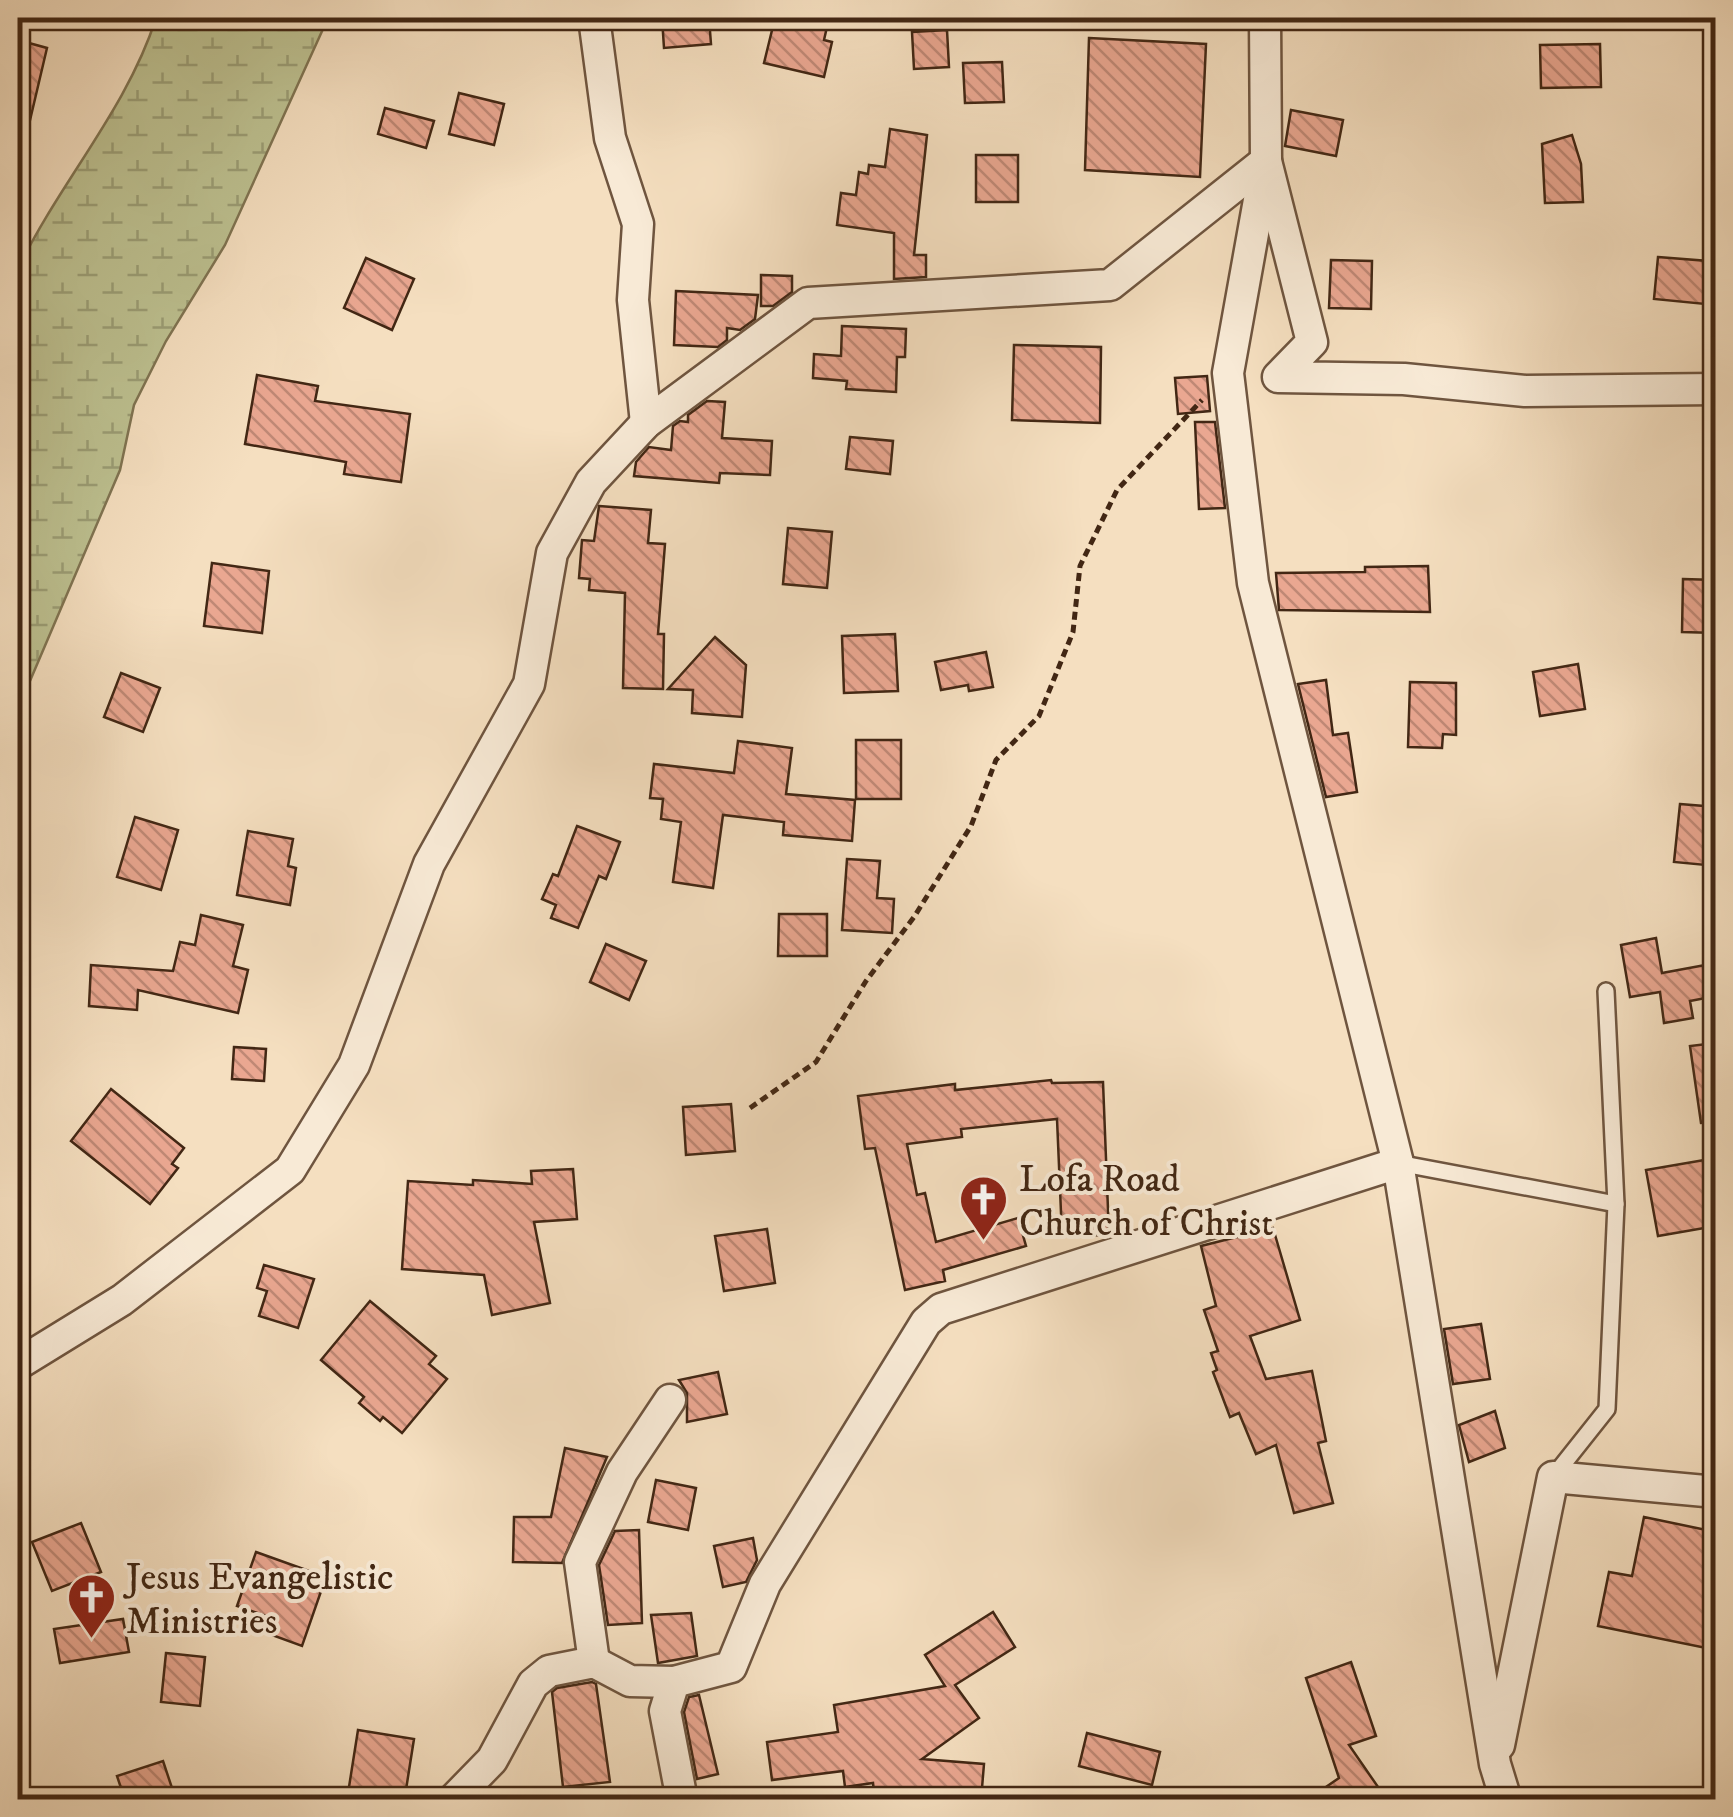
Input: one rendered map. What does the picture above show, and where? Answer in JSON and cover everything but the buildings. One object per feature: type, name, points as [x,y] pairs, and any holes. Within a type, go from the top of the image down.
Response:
[{"type":"street","points":[[594,18],[610,138],[638,224],[633,300],[646,423]]},
{"type":"street","points":[[1265,18],[1266,161],[1228,373],[1253,583],[1398,1163],[1496,1764],[1506,1800]]},
{"type":"street","points":[[18,1364],[122,1300],[290,1170],[354,1065],[429,864],[529,684],[552,553],[591,482],[646,423],[808,303],[1110,285],[1266,161]]},
{"type":"street","points":[[1266,161],[1312,342],[1278,377],[1404,379],[1526,391],[1716,389]]},
{"type":"street","points":[[468,1793],[492,1760],[533,1684],[550,1671],[594,1662],[630,1681],[674,1682],[732,1667],[765,1584],[926,1322],[940,1308],[1398,1163]]},
{"type":"street","points":[[594,1662],[580,1562],[622,1472],[670,1400]]},
{"type":"street","points":[[1496,1764],[1553,1477],[1716,1492]]},
{"type":"street","points":[[674,1682],[665,1711],[682,1800]]},
{"type":"lane","points":[[1553,1477],[1606,1409],[1616,1204],[1606,991]]},
{"type":"lane","points":[[1398,1163],[1616,1204]]},
{"type":"path","points":[[750,1108],[816,1062],[866,981],[914,917],[971,826],[996,760],[1039,716],[1073,632],[1080,566],[1117,490],[1228,373]]},
{"type":"green space","points":[[156,18],[328,18],[225,245],[166,341],[134,405],[120,470],[18,709],[18,269],[128,84]]},
{"type":"place","name":"Lofa Road Church of Christ","points":[[984,1242]]},
{"type":"place","name":"Jesus Evangelistic Ministries","points":[[91,1640]]}]
